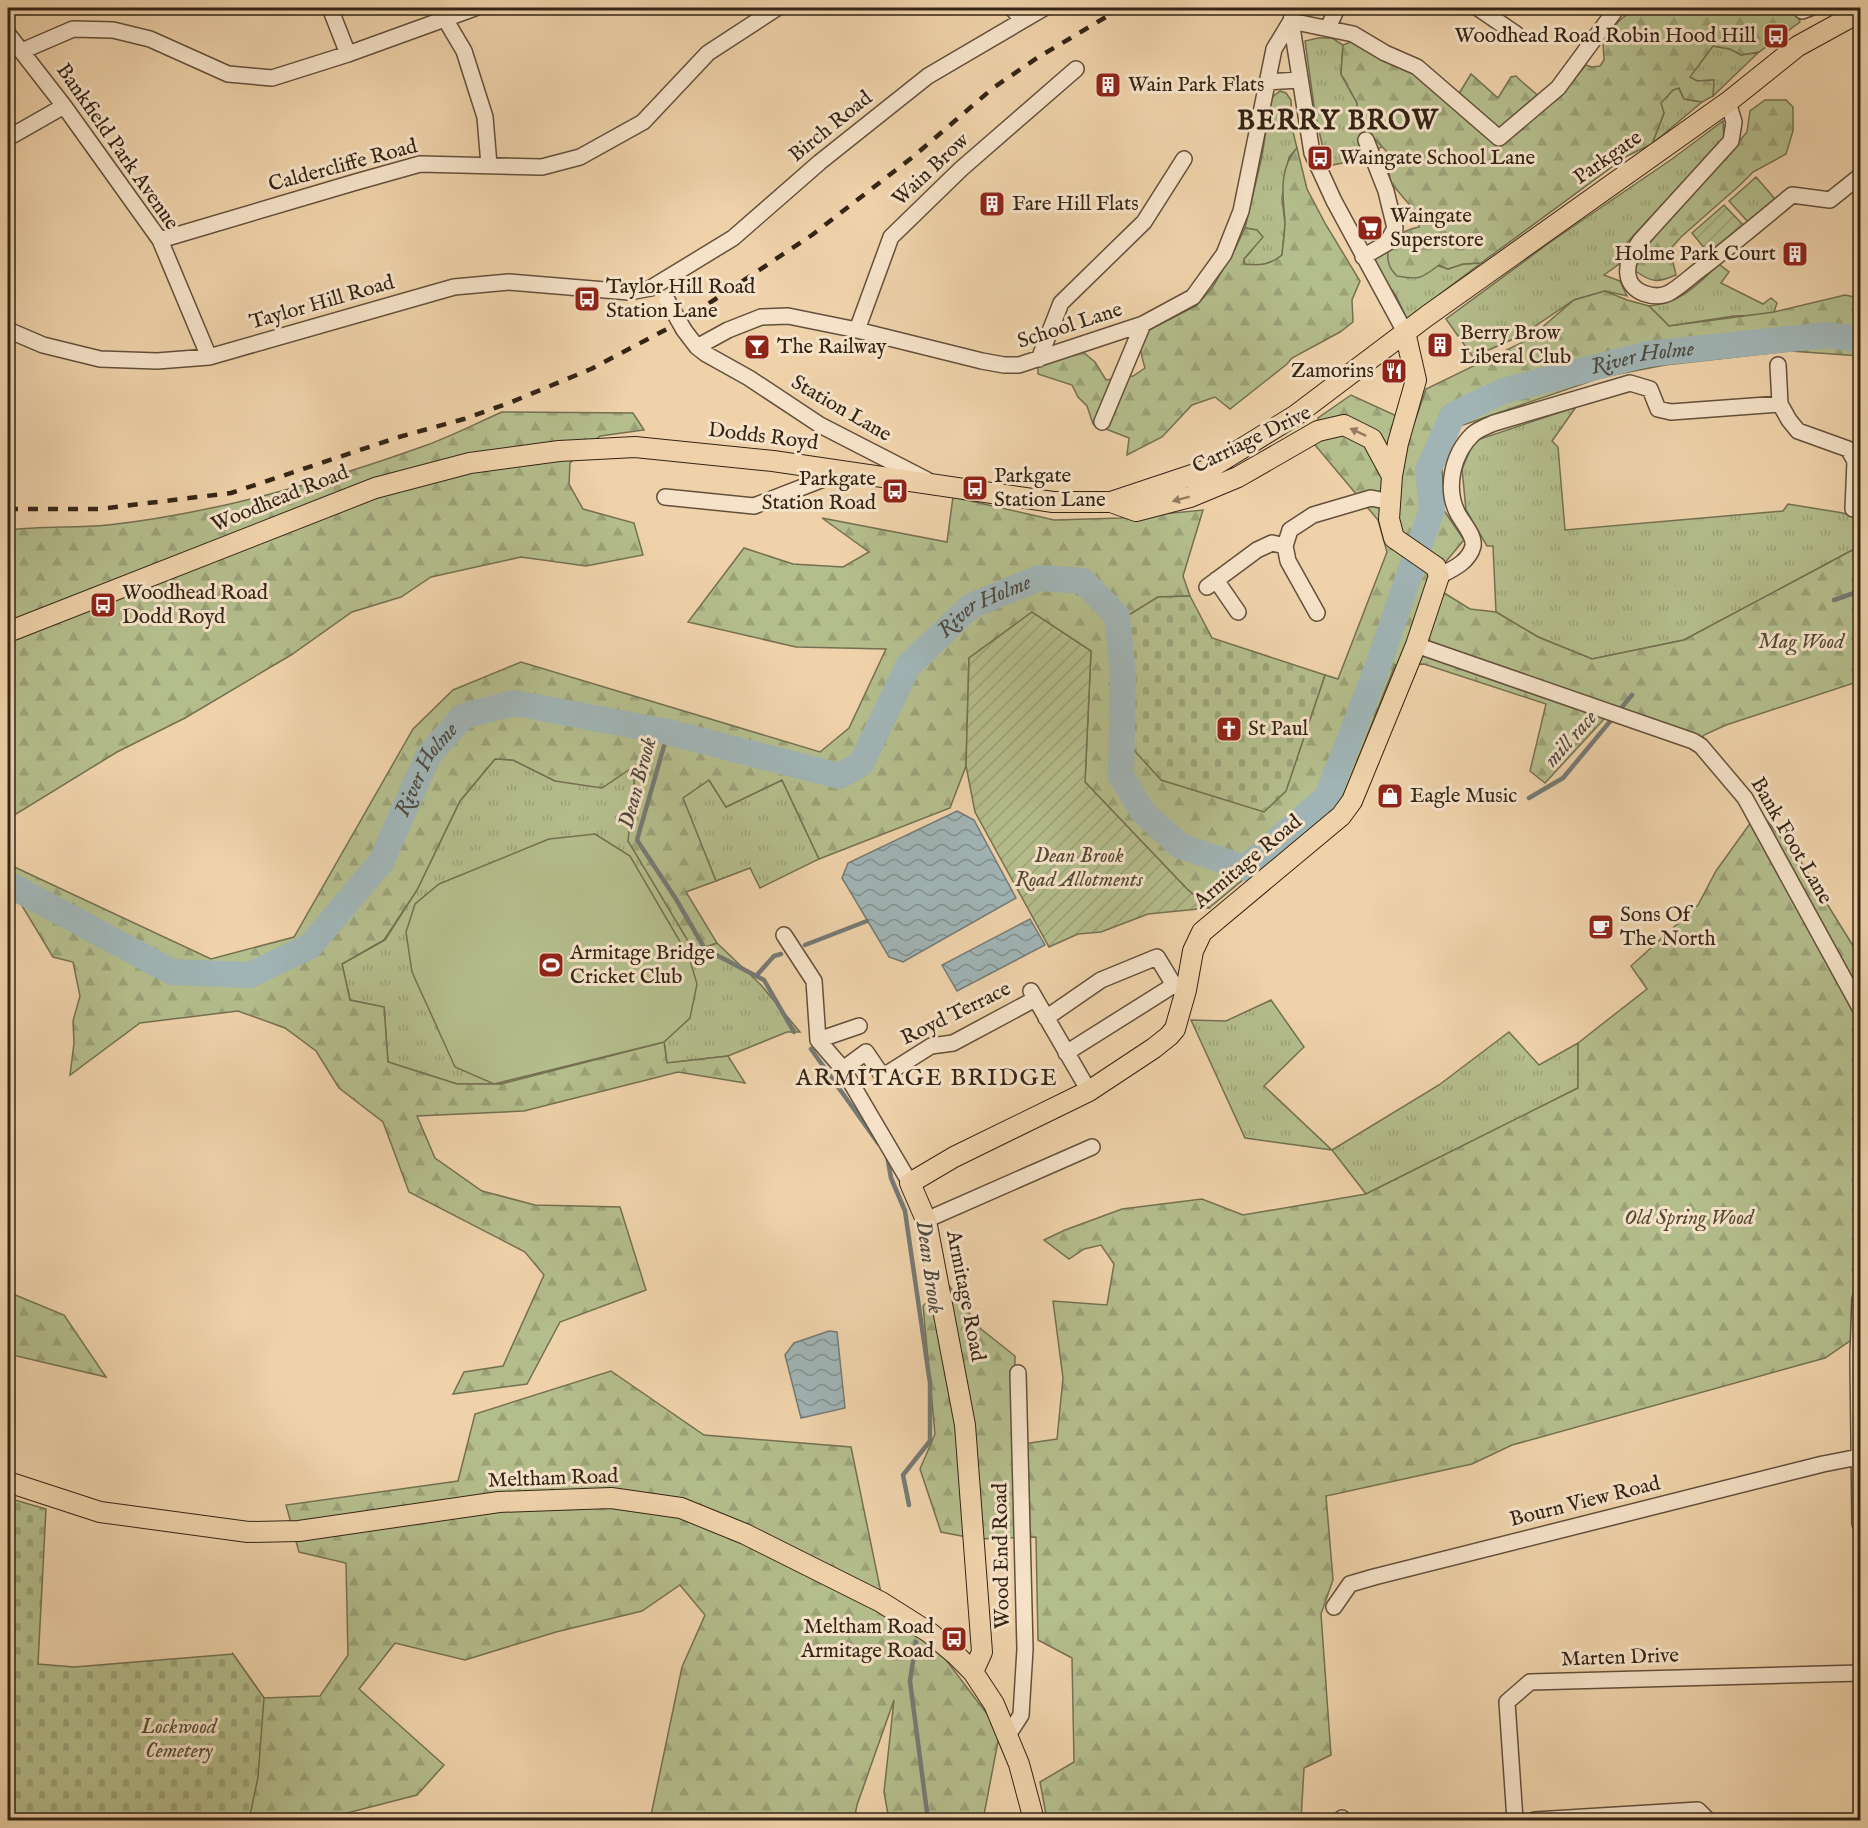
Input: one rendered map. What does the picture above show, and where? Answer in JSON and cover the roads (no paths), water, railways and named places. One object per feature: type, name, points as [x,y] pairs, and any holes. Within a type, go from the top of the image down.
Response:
[{"type":"main road","name":"Parkgate","points":[[1405,332],[1728,102],[1798,46],[1860,12]]},
{"type":"main road","points":[[938,486],[1053,502],[1111,502],[1207,470],[1296,415],[1405,332],[1422,377],[1398,443],[1392,476],[1389,519],[1394,538],[1435,569]]},
{"type":"main road","name":"Carriage Drive","points":[[1111,502],[1136,511],[1190,497],[1238,477],[1318,431],[1344,425],[1372,439],[1392,476]]},
{"type":"main road","name":"Dodds Royd","points":[[581,450],[635,447],[773,461],[938,486]]},
{"type":"main road","name":"Woodhead Road","points":[[8,632],[375,488],[470,464],[581,450]]},
{"type":"main road","name":"Armitage Road","points":[[973,1672],[982,1652],[965,1425],[926,1220],[909,1183],[954,1156],[1089,1091],[1155,1048],[1175,1029],[1180,987],[1202,932],[1341,816],[1352,801],[1416,645],[1435,569]]},
{"type":"main road","name":"Meltham Road","points":[[8,1482],[100,1512],[248,1532],[299,1531],[499,1502],[611,1498],[681,1508],[745,1534],[880,1602],[930,1633],[973,1672],[994,1704],[1019,1764],[1034,1821]]},
{"type":"street","points":[[330,8],[348,54]]},
{"type":"street","points":[[22,51],[74,29],[113,30],[150,39],[228,74],[272,78],[348,54],[475,8]]},
{"type":"street","name":"Caldercliffe Road","points":[[160,240],[420,164],[542,167],[580,157],[643,122],[708,53],[777,8]]},
{"type":"street","points":[[1012,8],[1022,20]]},
{"type":"street","name":"Birch Road","points":[[651,288],[733,237],[820,162],[928,76],[1044,8]]},
{"type":"street","points":[[1328,28],[1337,8]]},
{"type":"street","points":[[1478,8],[1516,34]]},
{"type":"street","points":[[1405,332],[1334,201],[1312,153],[1299,80],[1292,14],[1328,28],[1353,34],[1385,54],[1418,67],[1499,138],[1558,88],[1617,8]]},
{"type":"street","points":[[1859,8],[1860,12]]},
{"type":"street","name":"School Lane","points":[[698,347],[728,330],[761,317],[788,316],[1004,365],[1019,365],[1143,324],[1193,297],[1224,254],[1241,211],[1274,49],[1292,14]]},
{"type":"street","points":[[445,20],[464,51],[486,117],[489,165]]},
{"type":"street","name":"Bankfield Park Avenue","points":[[8,34],[64,106],[160,240],[209,357]]},
{"type":"street","name":"Wain Brow","points":[[857,330],[891,237],[961,169],[1076,69]]},
{"type":"street","points":[[1266,82],[1299,80]]},
{"type":"street","points":[[1728,102],[1734,122],[1731,141],[1640,241],[1630,258],[1628,275],[1630,282],[1640,292],[1650,296],[1667,294],[1792,195],[1830,200],[1860,176]]},
{"type":"street","points":[[8,138],[64,106]]},
{"type":"street","points":[[1363,256],[1387,243],[1395,228],[1386,191],[1366,140]]},
{"type":"street","points":[[1039,359],[1061,303],[1144,222],[1184,159]]},
{"type":"street","name":"Taylor Hill Road","points":[[8,330],[43,345],[100,359],[157,361],[209,357],[454,287],[509,282],[629,292],[651,288]]},
{"type":"street","name":"Station Lane","points":[[651,288],[667,300],[684,330],[706,354],[749,378],[820,425],[938,486]]},
{"type":"street","points":[[1102,422],[1143,324]]},
{"type":"street","points":[[1778,365],[1780,404],[1789,420],[1798,431],[1848,448],[1855,461],[1853,509]]},
{"type":"street","points":[[1435,569],[1464,562],[1473,545],[1473,540],[1456,510],[1451,488],[1454,465],[1464,444],[1475,432],[1494,423],[1630,383],[1650,389],[1658,409],[1671,412],[1780,404]]},
{"type":"street","points":[[665,497],[754,506],[844,471]]},
{"type":"street","points":[[1317,613],[1288,561],[1285,546],[1290,530],[1313,515],[1371,498],[1391,501]]},
{"type":"street","points":[[1238,612],[1212,583],[1257,550],[1272,543],[1285,546]]},
{"type":"street","name":"Bank Foot Lane","points":[[1416,645],[1693,741],[1701,746],[1745,798],[1860,1008]]},
{"type":"street","points":[[784,935],[814,981],[818,1040],[843,1069],[909,1183]]},
{"type":"street","points":[[1066,1053],[1180,987],[1156,957],[1101,980],[1046,1017],[1066,1053],[1089,1091]]},
{"type":"street","name":"Royd Terrace","points":[[843,1069],[866,1052],[881,1074],[885,1075],[931,1046],[953,1043],[1033,995],[1046,1017]]},
{"type":"street","points":[[818,1040],[859,1026]]},
{"type":"street","points":[[926,1220],[1092,1147]]},
{"type":"street","points":[[1860,1299],[1860,1524]]},
{"type":"street","name":"Wood End Road","points":[[1008,1735],[1021,1714],[1025,1649],[1018,1373]]},
{"type":"street","name":"Bourn View Road","points":[[1334,1607],[1350,1584],[1374,1577],[1822,1464],[1859,1457]]},
{"type":"street","name":"Marten Drive","points":[[1515,1821],[1507,1702],[1530,1682],[1860,1673]]},
{"type":"street","points":[[1535,1821],[1698,1810],[1708,1821]]},
{"type":"water","points":[[957,811],[974,820],[1016,898],[903,962],[889,957],[842,878],[848,863]]},
{"type":"water","points":[[1030,919],[1045,945],[957,991],[942,965]]},
{"type":"water","points":[[829,1331],[837,1332],[845,1408],[801,1418],[785,1355],[794,1343]]},
{"type":"waterway","name":"River Holme","points":[[8,884],[172,972],[250,975],[310,946],[381,862],[428,756],[463,716],[515,703],[668,732],[839,776],[861,764],[908,666],[971,606],[1039,578],[1083,581],[1117,616],[1123,673],[1121,776],[1143,812],[1180,846],[1245,868],[1327,797],[1376,671],[1432,509],[1428,470],[1453,415],[1503,391],[1647,354],[1826,335],[1860,339]]},
{"type":"waterway","name":"mill race","points":[[1834,600],[1860,591]]},
{"type":"waterway","name":"mill race","points":[[1529,798],[1563,778],[1632,695]]},
{"type":"waterway","name":"Dean Brook","points":[[668,732],[637,840],[676,899],[705,949],[764,980],[794,1032]]},
{"type":"waterway","points":[[805,945],[867,921]]},
{"type":"waterway","points":[[756,976],[774,956],[781,954]]},
{"type":"waterway","name":"Dean Brook","points":[[811,1049],[878,1143]]},
{"type":"waterway","name":"Dean Brook","points":[[887,1155],[891,1178],[905,1211],[930,1383],[930,1441],[903,1475],[909,1505]]},
{"type":"waterway","name":"Dean Brook","points":[[916,1642],[910,1681],[928,1820]]},
{"type":"railway","points":[[8,509],[99,509],[231,493],[399,437],[464,419],[591,369],[684,320],[812,235],[914,156],[993,88],[1037,58],[1121,8]]},
{"type":"place","name":"Woodhead Road Robin Hood Hill","points":[[1776,36]]},
{"type":"place","name":"Wain Park Flats","points":[[1108,85]]},
{"type":"place","name":"Waingate School Lane","points":[[1320,158]]},
{"type":"place","name":"Fare Hill Flats","points":[[992,204]]},
{"type":"place","name":"Waingate Superstore","points":[[1370,228]]},
{"type":"place","name":"Holme Park Court","points":[[1795,254]]},
{"type":"place","name":"Taylor Hill Road Station Lane","points":[[587,299]]},
{"type":"place","name":"Berry Brow Liberal Club","points":[[1440,345]]},
{"type":"place","name":"The Railway","points":[[757,347]]},
{"type":"place","name":"Zamorins","points":[[1394,371]]},
{"type":"place","name":"Parkgate Station Lane","points":[[975,488]]},
{"type":"place","name":"Parkgate Station Road","points":[[895,491]]},
{"type":"place","name":"Woodhead Road Dodd Royd","points":[[103,605]]},
{"type":"place","name":"St Paul","points":[[1229,729]]},
{"type":"place","name":"Eagle Music","points":[[1390,796]]},
{"type":"place","name":"Sons Of The North","points":[[1601,927]]},
{"type":"place","name":"Armitage Bridge Cricket Club","points":[[551,965]]},
{"type":"place","name":"Meltham Road Armitage Road","points":[[954,1639]]},
{"type":"district","name":"BERRY BROW","points":[[1338,122]]},
{"type":"district","name":"ARMITAGE BRIDGE","points":[[927,1078]]},
{"type":"park label","name":"Mag Wood","points":[[1801,642]]},
{"type":"park label","name":"Dean Brook Road Allotments","points":[[1079,868]]},
{"type":"park label","name":"Old Spring Wood","points":[[1689,1218]]},
{"type":"park label","name":"Lockwood Cemetery","points":[[179,1739]]}]
